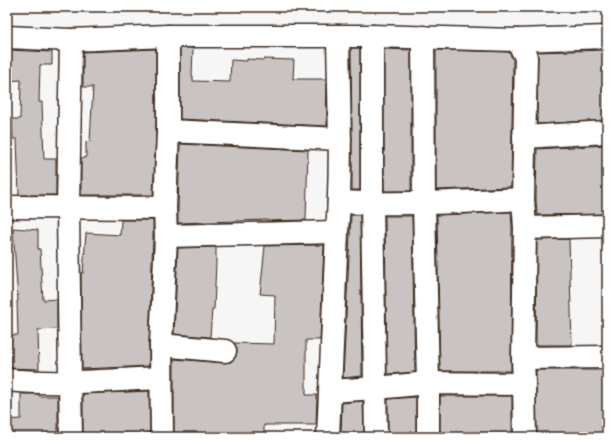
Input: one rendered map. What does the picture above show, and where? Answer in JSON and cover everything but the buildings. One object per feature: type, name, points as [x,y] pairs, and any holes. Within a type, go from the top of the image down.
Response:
[{"type":"street","points":[[162,437],[161,345],[166,236],[165,208],[168,131],[168,36]]},
{"type":"street","points":[[7,37],[71,40],[168,36],[372,36],[517,40],[607,37]]},
{"type":"street","points":[[328,437],[339,202],[340,139],[338,36]]},
{"type":"street","points":[[372,36],[372,204],[376,437]]},
{"type":"street","points":[[423,37],[428,437]]},
{"type":"street","points":[[71,40],[68,207],[71,437]]},
{"type":"street","points":[[517,40],[526,57],[523,199],[526,228],[523,358],[525,437]]},
{"type":"street","points":[[168,131],[340,139]]},
{"type":"street","points":[[524,137],[607,132]]},
{"type":"street","points":[[339,202],[372,204],[523,199]]},
{"type":"street","points":[[7,207],[165,208]]},
{"type":"street","points":[[526,228],[607,226]]},
{"type":"street","points":[[166,236],[337,232]]},
{"type":"street","points":[[161,345],[225,351]]},
{"type":"street","points":[[523,358],[607,357]]},
{"type":"street","points":[[7,380],[32,382],[70,382],[161,378]]},
{"type":"street","points":[[330,391],[428,383],[524,384]]}]
